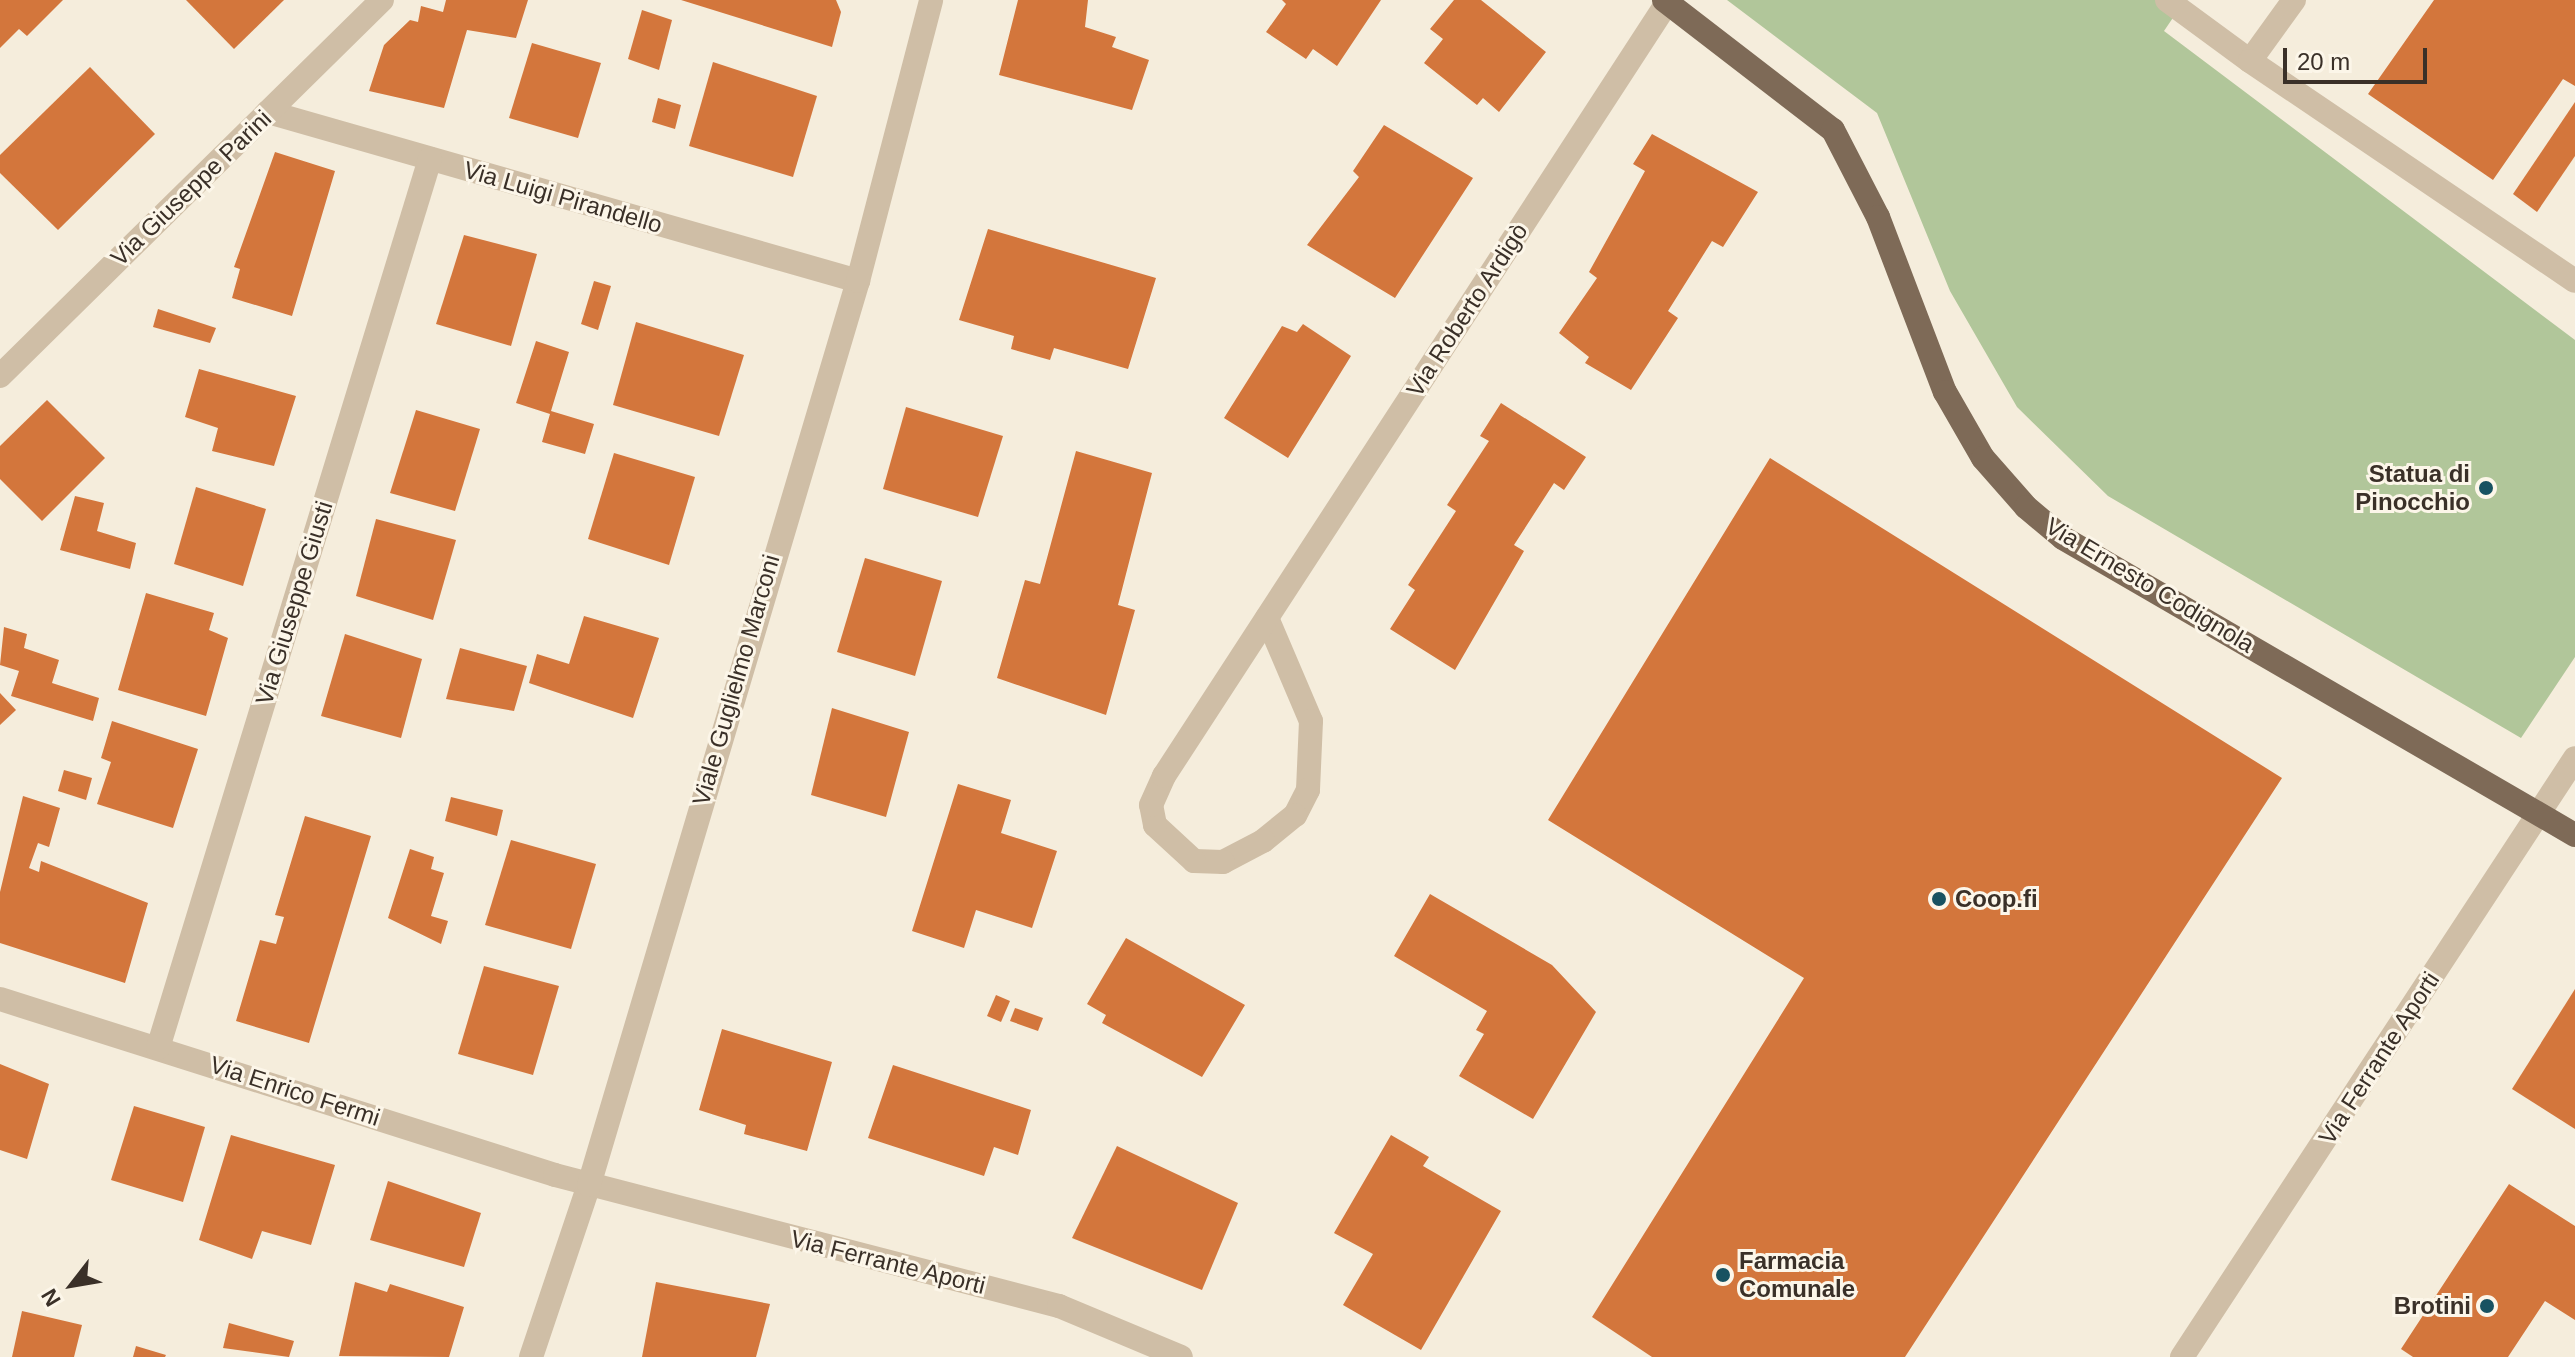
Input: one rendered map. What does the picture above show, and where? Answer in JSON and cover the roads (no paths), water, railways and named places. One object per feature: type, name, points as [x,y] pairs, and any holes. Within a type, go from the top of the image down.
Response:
[{"type":"main road","name":"Via Ernesto Codignola","points":[[1666,1],[1833,130],[1878,217],[1945,392],[1983,458],[2026,507],[2063,538],[2575,835]]},
{"type":"street","name":"Via Giuseppe Parini","points":[[0,376],[382,0]]},
{"type":"street","name":"Viale Guglielmo Marconi","points":[[531,1357],[589,1185],[858,281],[931,0]]},
{"type":"street","points":[[2167,0],[2250,61],[2575,281]]},
{"type":"street","points":[[2250,61],[2294,0]]},
{"type":"street","name":"Via Roberto Ardigò","points":[[1267,618],[1311,721],[1308,790],[1295,815],[1263,841],[1223,862],[1194,861],[1155,825],[1151,805],[1267,618],[1666,1]]},
{"type":"street","name":"Via Luigi Pirandello","points":[[268,112],[858,281]]},
{"type":"street","name":"Via Giuseppe Giusti","points":[[158,1048],[430,159]]},
{"type":"street","name":"Via Ferrante Aporti","points":[[2182,1357],[2575,758]]},
{"type":"street","name":"Via Enrico Fermi","points":[[0,999],[589,1185]]},
{"type":"street","name":"Via Ferrante Aporti","points":[[589,1185],[1059,1306],[1181,1357]]},
{"type":"place","name":"Statua di Pinocchio","points":[[2486,488]]},
{"type":"place","name":"Coop.fi","points":[[1939,899]]},
{"type":"place","name":"Farmacia Comunale","points":[[1723,1275]]},
{"type":"place","name":"Brotini","points":[[2487,1306]]}]
